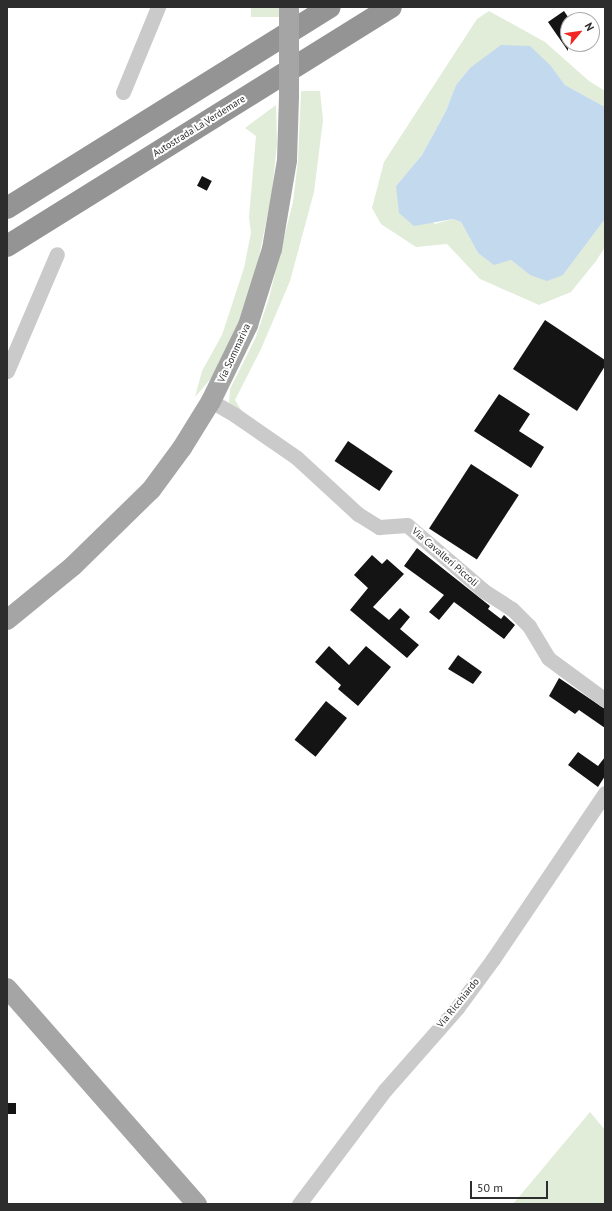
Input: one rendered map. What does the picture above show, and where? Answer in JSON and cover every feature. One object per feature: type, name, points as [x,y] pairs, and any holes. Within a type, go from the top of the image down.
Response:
[{"type":"highway","points":[[7,208],[330,7]]},
{"type":"highway","name":"Autostrada La Verdemare","points":[[7,246],[391,7]]},
{"type":"main road","name":"Via Sommariva","points":[[7,620],[73,566],[151,490],[182,448],[211,401],[248,325],[272,249],[287,160],[289,8]]},
{"type":"main road","points":[[7,988],[197,1204]]},
{"type":"street","points":[[123,92],[158,7]]},
{"type":"street","points":[[7,371],[57,254]]},
{"type":"street","name":"Via Cavalleri Piccoli","points":[[211,401],[297,458],[358,514],[379,527],[407,525],[484,591],[512,609],[529,626],[548,658],[605,700]]},
{"type":"street","name":"Via Ricchiardo","points":[[299,1204],[384,1090],[457,1008],[493,959],[605,793]]},
{"type":"green space","points":[[251,7],[280,7],[280,17],[251,17]]},
{"type":"green space","points":[[489,11],[545,42],[589,81],[605,91],[605,107],[565,85],[551,66],[470,68],[456,85],[446,111],[422,155],[396,186],[435,224],[453,219],[461,222],[478,253],[494,264],[511,260],[530,275],[563,275],[605,219],[605,247],[596,261],[571,292],[539,305],[480,279],[447,244],[416,247],[381,224],[372,208],[384,162],[477,19]]},
{"type":"green space","points":[[301,91],[320,91],[323,120],[314,192],[290,281],[261,349],[235,400],[241,410],[229,404],[230,389],[256,337],[269,298],[293,202],[298,160]]},
{"type":"green space","points":[[276,105],[277,144],[272,192],[257,267],[237,326],[214,375],[195,397],[202,371],[222,335],[244,268],[251,233],[249,217],[256,136],[245,128]]},
{"type":"green space","points":[[590,1112],[605,1130],[605,1204],[513,1204]]},
{"type":"water","points":[[501,45],[530,46],[551,66],[565,85],[605,107],[605,219],[563,275],[547,281],[530,275],[511,260],[494,265],[478,253],[461,222],[453,219],[414,226],[399,213],[396,186],[422,155],[446,111],[456,85],[470,68]]},
{"type":"building","points":[[560,14],[560,39],[548,22]]},
{"type":"building","points":[[202,176],[212,181],[207,191],[197,186]]},
{"type":"building","points":[[545,320],[605,360],[605,366],[577,411],[513,369]]},
{"type":"building","points":[[499,394],[530,414],[519,431],[544,447],[531,468],[474,431]]},
{"type":"building","points":[[348,441],[393,471],[379,491],[335,461]]},
{"type":"building","points":[[471,464],[519,495],[477,560],[429,529]]},
{"type":"building","points":[[417,548],[490,606],[488,609],[501,619],[504,615],[515,625],[504,639],[454,602],[439,620],[429,612],[444,595],[404,566]]},
{"type":"building","points":[[372,555],[382,564],[387,559],[404,574],[373,607],[389,620],[400,608],[410,617],[400,629],[419,645],[407,658],[350,610],[368,588],[354,575]]},
{"type":"building","points":[[329,646],[349,665],[366,646],[391,667],[358,706],[338,689],[341,685],[315,662]]},
{"type":"building","points":[[458,655],[482,672],[473,684],[448,669]]},
{"type":"building","points":[[559,678],[605,709],[605,728],[579,710],[575,714],[549,696]]},
{"type":"building","points":[[326,701],[347,718],[316,757],[295,740]]},
{"type":"building","points":[[578,752],[598,766],[605,757],[605,776],[598,787],[568,765]]},
{"type":"building","points":[[7,1103],[16,1103],[16,1114],[7,1114]]}]
